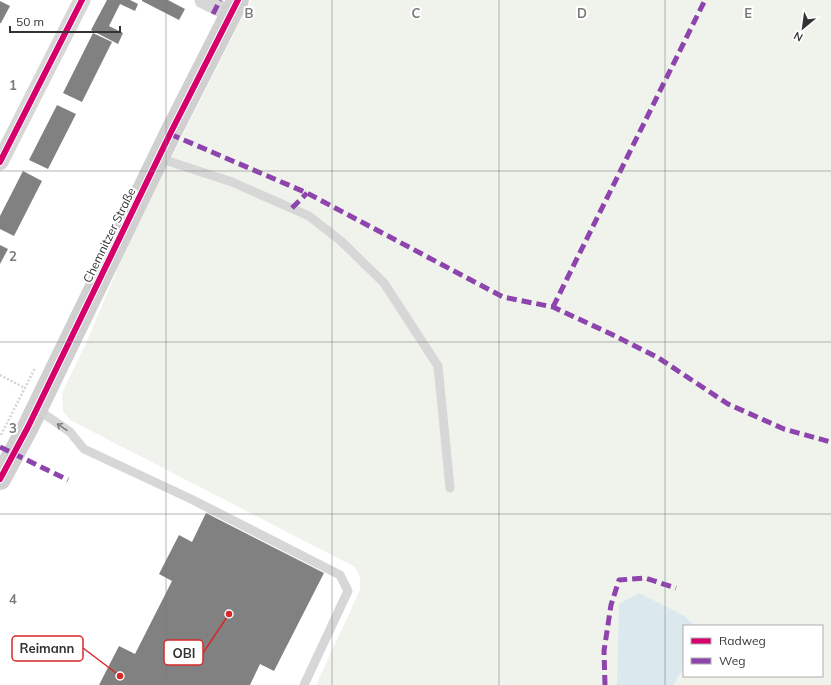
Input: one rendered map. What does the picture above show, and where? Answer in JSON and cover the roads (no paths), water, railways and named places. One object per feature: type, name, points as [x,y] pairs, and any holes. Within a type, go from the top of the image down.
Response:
[{"type":"main road","name":"Chemnitzer Straße","points":[[0,479],[37,409],[159,158],[235,7]]},
{"type":"street","points":[[0,162],[82,0]]},
{"type":"street","points":[[203,0],[235,7]]},
{"type":"lane","points":[[159,158],[232,182],[309,216],[341,241],[384,283],[438,366],[450,488]]},
{"type":"lane","points":[[37,409],[70,432],[84,449],[192,499],[340,575],[348,591],[304,685]]},
{"type":"place","name":"OBI","points":[[229,614]]},
{"type":"place","name":"Reimann","points":[[120,676]]}]
